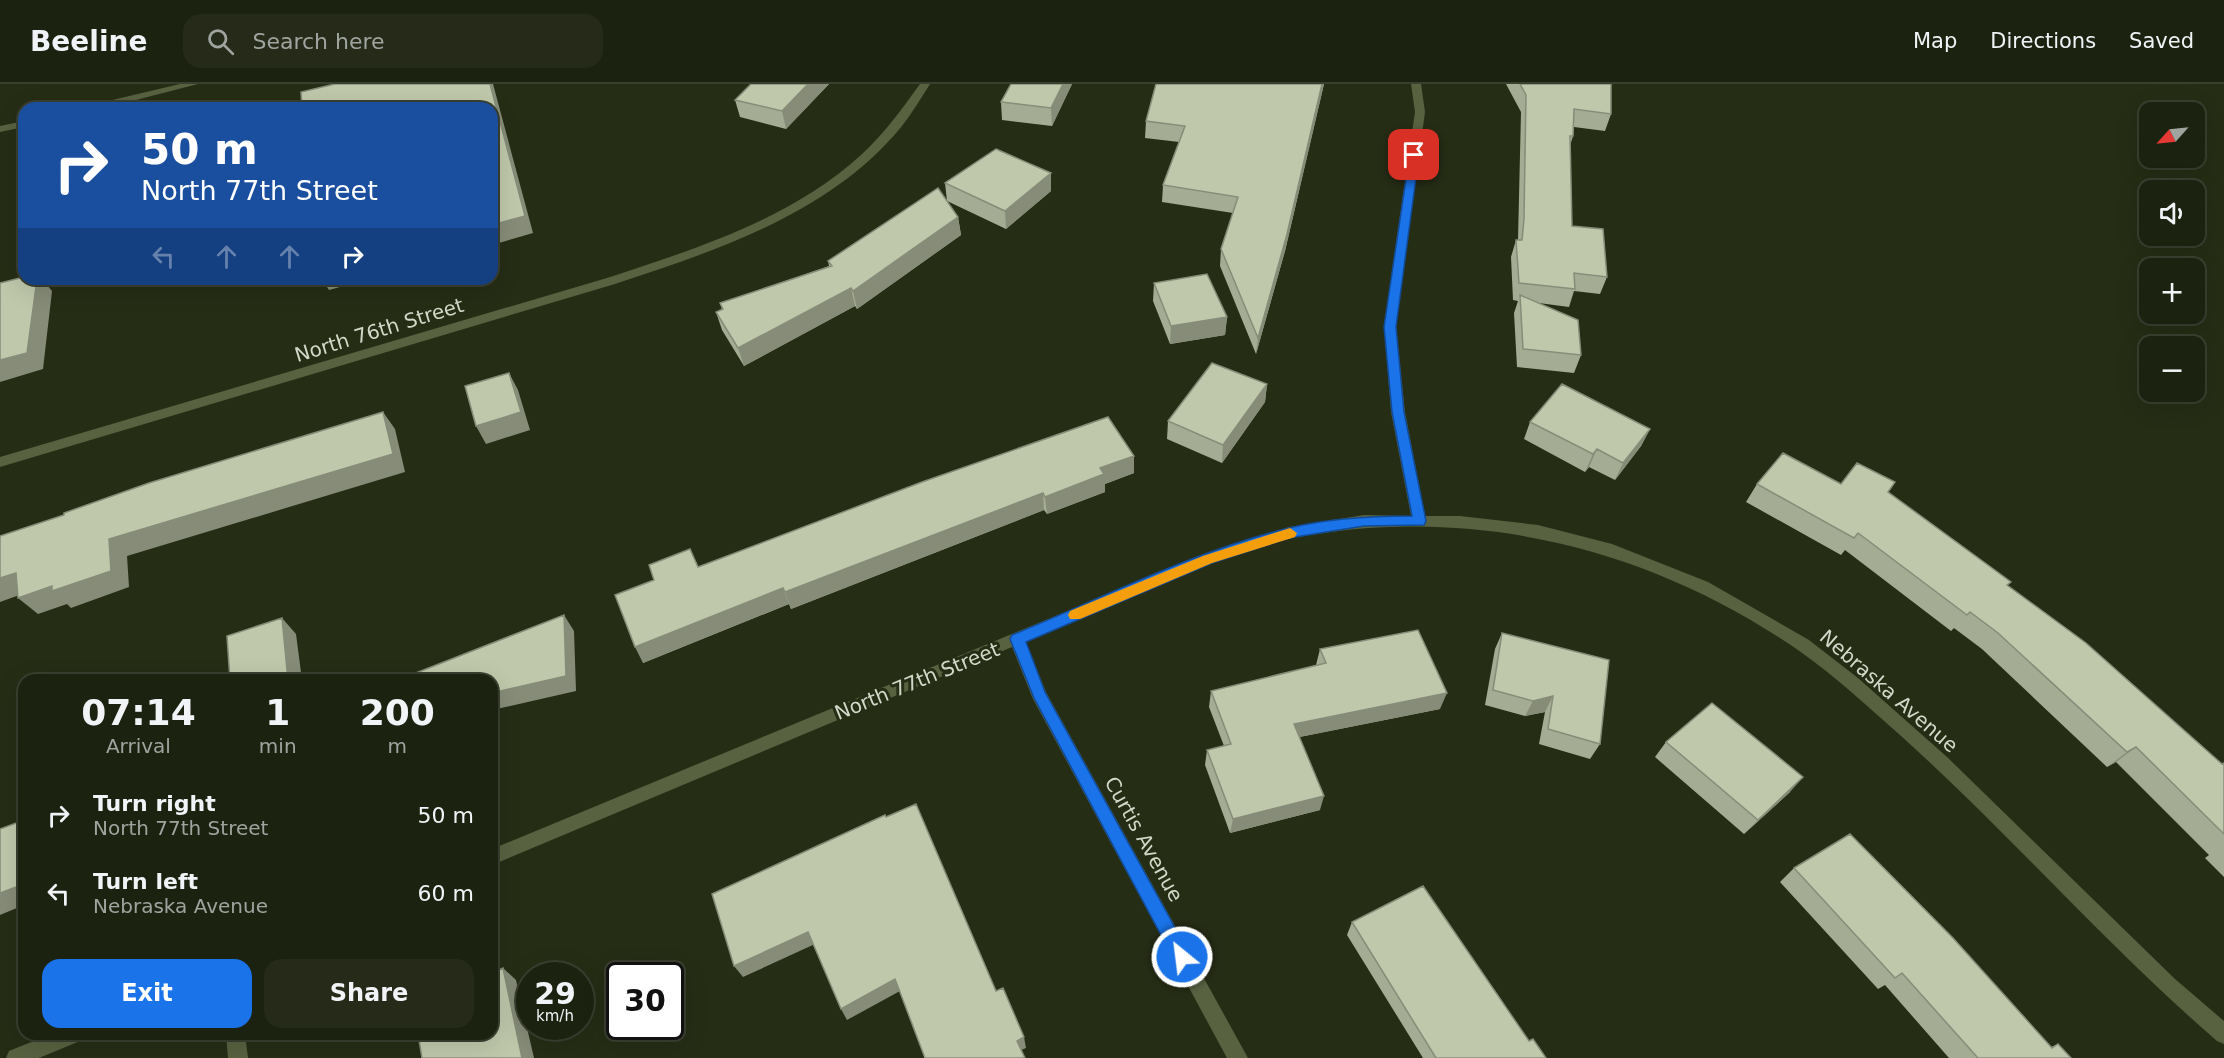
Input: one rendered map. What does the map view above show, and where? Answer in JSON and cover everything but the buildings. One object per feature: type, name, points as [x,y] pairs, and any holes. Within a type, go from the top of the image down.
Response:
[{"type":"street","points":[[116,102],[193,84]]},
{"type":"street","name":"North 76th Street","points":[[0,462],[599,285],[705,250],[789,210],[863,160],[891,133],[925,84]]},
{"type":"street","points":[[1416,84],[1420,112],[1390,327],[1398,412],[1419,521]]},
{"type":"street","points":[[0,129],[18,125]]},
{"type":"street","name":"North 77th Street","points":[[498,854],[1208,560],[1289,533],[1364,521],[1419,521]]},
{"type":"street","name":"Nebraska Avenue","points":[[1419,521],[1460,522],[1538,531],[1612,550],[1703,586],[1803,645],[1852,683],[1941,762],[2169,986],[2224,1034]]},
{"type":"street","name":"Curtis Avenue","points":[[1017,639],[1039,694],[1238,1058]]},
{"type":"street","points":[[16,1058],[58,1040]]},
{"type":"street","points":[[236,1040],[237,1058]]},
{"type":"slow traffic","points":[[1075,615],[1208,560],[1290,533]]},
{"type":"route","points":[[1182,957],[1039,694],[1017,639],[1208,560],[1289,533],[1364,521],[1419,521],[1398,412],[1390,327],[1414,155]]}]
